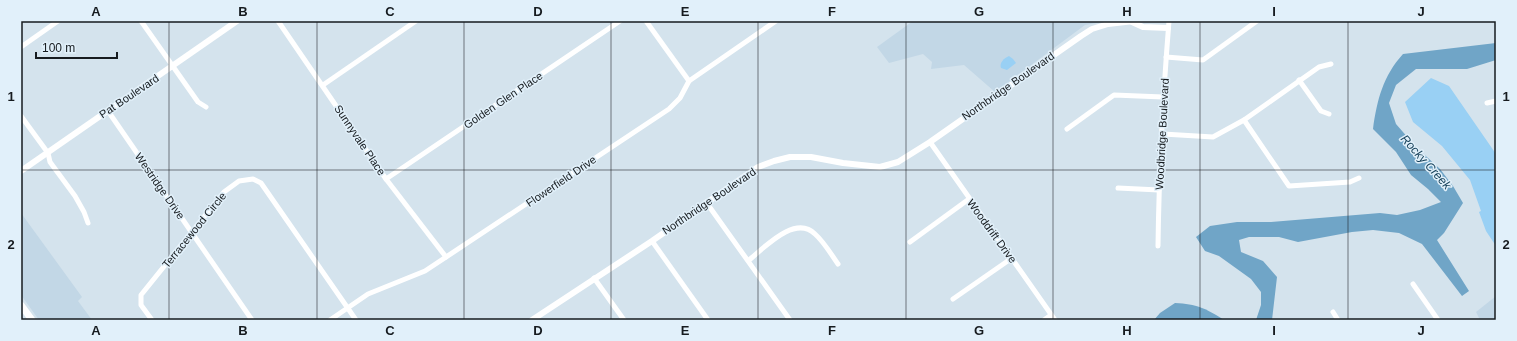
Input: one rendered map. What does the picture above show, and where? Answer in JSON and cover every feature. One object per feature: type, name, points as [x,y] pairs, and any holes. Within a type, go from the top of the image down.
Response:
[{"type":"main road","points":[[21,305],[32,320]]},
{"type":"street","points":[[21,47],[58,21]]},
{"type":"street","points":[[141,21],[198,102],[206,107]]},
{"type":"street","name":"Pat Boulevard","points":[[21,171],[237,21]]},
{"type":"street","name":"Sunnyvale Place","points":[[278,21],[386,179],[446,257]]},
{"type":"street","points":[[323,85],[416,21]]},
{"type":"street","name":"Golden Glen Place","points":[[386,179],[620,21]]},
{"type":"street","points":[[646,21],[689,81]]},
{"type":"street","name":"Flowerfield Drive","points":[[330,320],[368,294],[424,271],[669,109],[680,98],[689,81],[776,21]]},
{"type":"street","name":"Northbridge Boulevard","points":[[532,320],[542,318],[594,278],[758,167],[790,157],[811,157],[843,163],[880,167],[898,162],[930,142],[1092,29],[1108,24],[1133,21],[1143,27],[1168,28]]},
{"type":"street","name":"Woodbridge Boulevard","points":[[1158,246],[1163,97],[1169,21]]},
{"type":"street","points":[[1166,57],[1203,60],[1257,21]]},
{"type":"street","points":[[1162,134],[1213,137],[1244,120],[1319,67],[1331,64]]},
{"type":"street","points":[[1299,80],[1321,111],[1329,114]]},
{"type":"street","points":[[1067,128],[1114,95],[1163,97]]},
{"type":"street","points":[[1487,103],[1496,101]]},
{"type":"street","name":"Westridge Drive","points":[[108,111],[252,320]]},
{"type":"street","points":[[21,116],[48,153],[50,162],[75,196],[88,223]]},
{"type":"street","points":[[1244,120],[1289,186],[1350,182],[1359,178]]},
{"type":"street","name":"Wooddrift Drive","points":[[930,142],[1055,320]]},
{"type":"street","name":"Terracewood Circle","points":[[152,320],[141,305],[141,295],[224,192],[239,181],[253,178],[261,184],[356,320]]},
{"type":"street","points":[[1118,188],[1159,190]]},
{"type":"street","points":[[910,242],[969,199]]},
{"type":"street","points":[[706,202],[749,260],[790,320]]},
{"type":"street","points":[[749,260],[782,233],[796,228],[806,228],[815,234],[838,264]]},
{"type":"street","points":[[652,240],[708,320]]},
{"type":"street","points":[[953,299],[1012,258]]},
{"type":"street","points":[[594,278],[624,320]]},
{"type":"street","points":[[1413,284],[1438,320]]},
{"type":"street","points":[[1333,312],[1338,320]]},
{"type":"street","points":[[1044,320],[1051,315]]},
{"type":"shaded area","points":[[913,21],[1107,21],[1085,25],[995,92],[964,65],[931,69],[932,62],[923,54],[889,63],[877,47]]},
{"type":"shaded area","points":[[1009,56],[1016,63],[1007,70],[1001,68],[1002,61]]},
{"type":"shaded area","points":[[1431,78],[1449,86],[1496,154],[1496,246],[1486,231],[1479,212],[1481,211],[1470,180],[1442,146],[1413,122],[1405,102]]},
{"type":"shaded area","points":[[21,213],[82,297],[78,301],[92,320],[39,320],[21,295]]},
{"type":"shaded area","points":[[1496,296],[1496,320],[1480,320],[1476,312]]},
{"type":"water","name":"Rocky Creek","points":[[1496,43],[1496,60],[1467,69],[1416,69],[1396,85],[1389,103],[1396,124],[1416,147],[1440,169],[1453,186],[1463,203],[1444,233],[1437,240],[1469,291],[1462,296],[1422,244],[1399,233],[1373,230],[1352,232],[1298,242],[1279,237],[1249,237],[1239,240],[1241,252],[1263,261],[1277,277],[1272,320],[1256,320],[1261,305],[1261,292],[1251,279],[1219,256],[1205,251],[1196,237],[1210,226],[1237,222],[1271,222],[1380,213],[1397,215],[1420,210],[1441,202],[1411,175],[1396,152],[1373,129],[1382,89],[1390,71],[1403,54]]},
{"type":"water","points":[[1175,303],[1201,307],[1224,320],[1154,320],[1160,313]]}]
